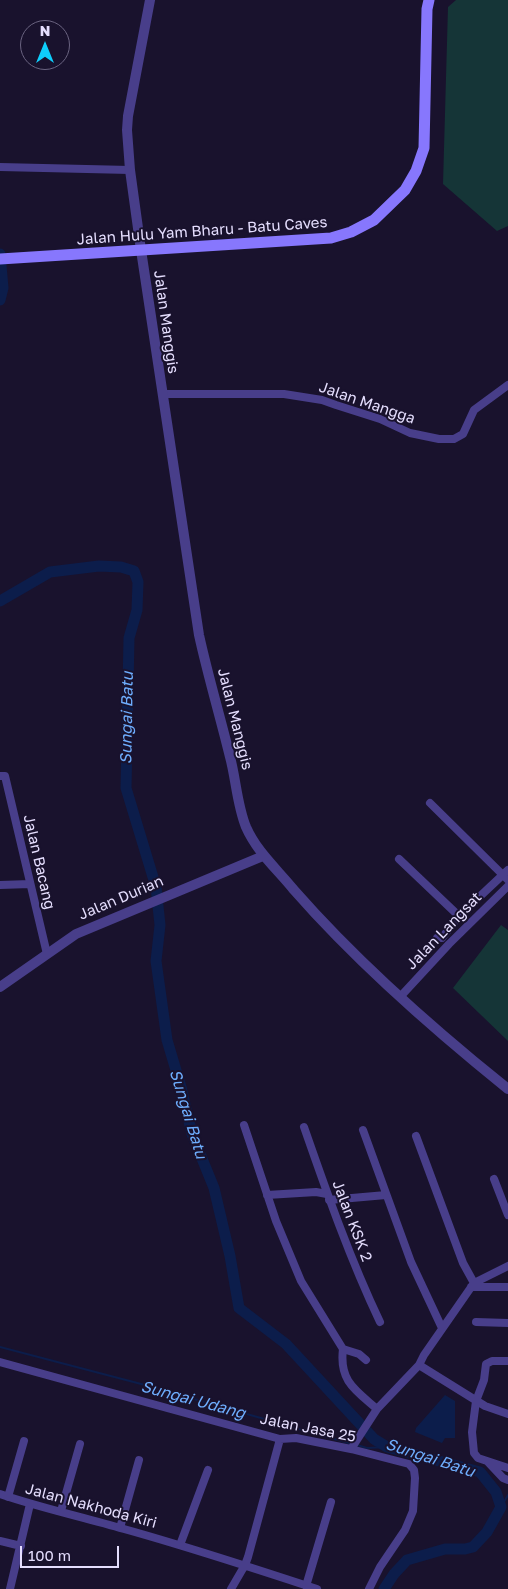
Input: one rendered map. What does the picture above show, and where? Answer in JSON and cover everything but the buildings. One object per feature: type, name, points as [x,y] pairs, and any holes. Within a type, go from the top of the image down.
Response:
[{"type":"main road","name":"Jalan Hulu Yam Bharu - Batu Caves","points":[[0,259],[330,238],[351,232],[374,220],[406,190],[416,171],[424,148],[427,9],[429,0]]},
{"type":"street","name":"Jalan Manggis","points":[[150,0],[128,116],[127,130],[130,170],[140,250],[198,635],[246,827],[263,856],[336,936],[400,997],[508,1089]]},
{"type":"street","points":[[0,167],[130,170]]},
{"type":"street","name":"Jalan Mangga","points":[[162,394],[284,394],[336,405],[380,419],[410,433],[454,439],[462,434],[474,410],[508,385]]},
{"type":"street","name":"Jalan Bacang","points":[[3,776],[47,954]]},
{"type":"street","points":[[430,803],[506,875],[459,916],[442,938],[437,938]]},
{"type":"street","name":"Jalan Durian","points":[[0,987],[76,934],[163,896],[263,856]]},
{"type":"street","points":[[399,859],[468,925]]},
{"type":"street","points":[[0,884],[30,884]]},
{"type":"street","name":"Jalan Langsat","points":[[400,997],[508,886]]},
{"type":"street","points":[[244,1125],[276,1222],[301,1281],[343,1349],[342,1367],[345,1377],[376,1411]]},
{"type":"street","name":"Jalan KSK 2","points":[[304,1128],[361,1282],[380,1322]]},
{"type":"street","points":[[363,1130],[411,1262],[442,1328]]},
{"type":"street","points":[[416,1136],[473,1285]]},
{"type":"street","points":[[494,1179],[508,1215]]},
{"type":"street","points":[[267,1195],[316,1192],[328,1197],[386,1195]]},
{"type":"street","points":[[352,1448],[376,1411],[419,1365],[442,1328],[449,1322],[473,1285],[508,1266]]},
{"type":"street","points":[[473,1285],[508,1286]]},
{"type":"street","points":[[476,1322],[508,1323]]},
{"type":"street","points":[[343,1349],[359,1354],[366,1360]]},
{"type":"street","points":[[508,1361],[492,1361],[486,1364],[484,1380],[476,1401],[472,1432],[474,1453],[478,1458],[508,1468]]},
{"type":"street","name":"Jalan Jasa 25","points":[[0,1362],[280,1439],[296,1438],[352,1448],[409,1464],[414,1470],[415,1478],[413,1511],[405,1530],[380,1566],[369,1589]]},
{"type":"street","points":[[419,1365],[485,1406],[508,1414]]},
{"type":"street","points":[[231,1589],[245,1565],[280,1439]]},
{"type":"street","points":[[4,1495],[24,1440]]},
{"type":"street","points":[[61,1511],[80,1444]]},
{"type":"street","points":[[120,1528],[139,1460]]},
{"type":"street","points":[[488,1461],[503,1478],[508,1480]]},
{"type":"street","points":[[180,1545],[208,1470]]},
{"type":"street","name":"Jalan Nakhoda Kiri","points":[[4,1495],[30,1504],[180,1545],[317,1589]]},
{"type":"street","points":[[306,1586],[331,1502]]},
{"type":"street","points":[[10,1589],[30,1504]]},
{"type":"street","points":[[0,1541],[21,1546]]},
{"type":"green space","points":[[456,0],[508,0],[508,226],[497,231],[443,184],[448,7]]},
{"type":"green space","points":[[501,925],[508,930],[508,1041],[453,988]]},
{"type":"water","points":[[445,1395],[455,1401],[455,1438],[445,1438],[442,1443],[415,1432],[416,1428]]},
{"type":"waterway","name":"Sungai Batu","points":[[0,254],[3,288],[0,300]]},
{"type":"waterway","name":"Sungai Batu","points":[[0,601],[50,572],[99,566],[121,567],[134,571],[138,582],[137,610],[129,638],[126,788],[156,887],[160,925],[156,961],[167,1040],[192,1134],[214,1188],[230,1256],[239,1308],[286,1344],[374,1439],[387,1447],[480,1472],[496,1492],[501,1507],[487,1532],[473,1547],[445,1549],[407,1560],[384,1589]]},
{"type":"waterway","name":"Sungai Udang","points":[[0,1347],[145,1385],[352,1444]]},
{"type":"waterway","name":"Sungai Udang","points":[[357,1445],[367,1448],[387,1447]]},
{"type":"waterway","points":[[501,1507],[508,1495]]}]
